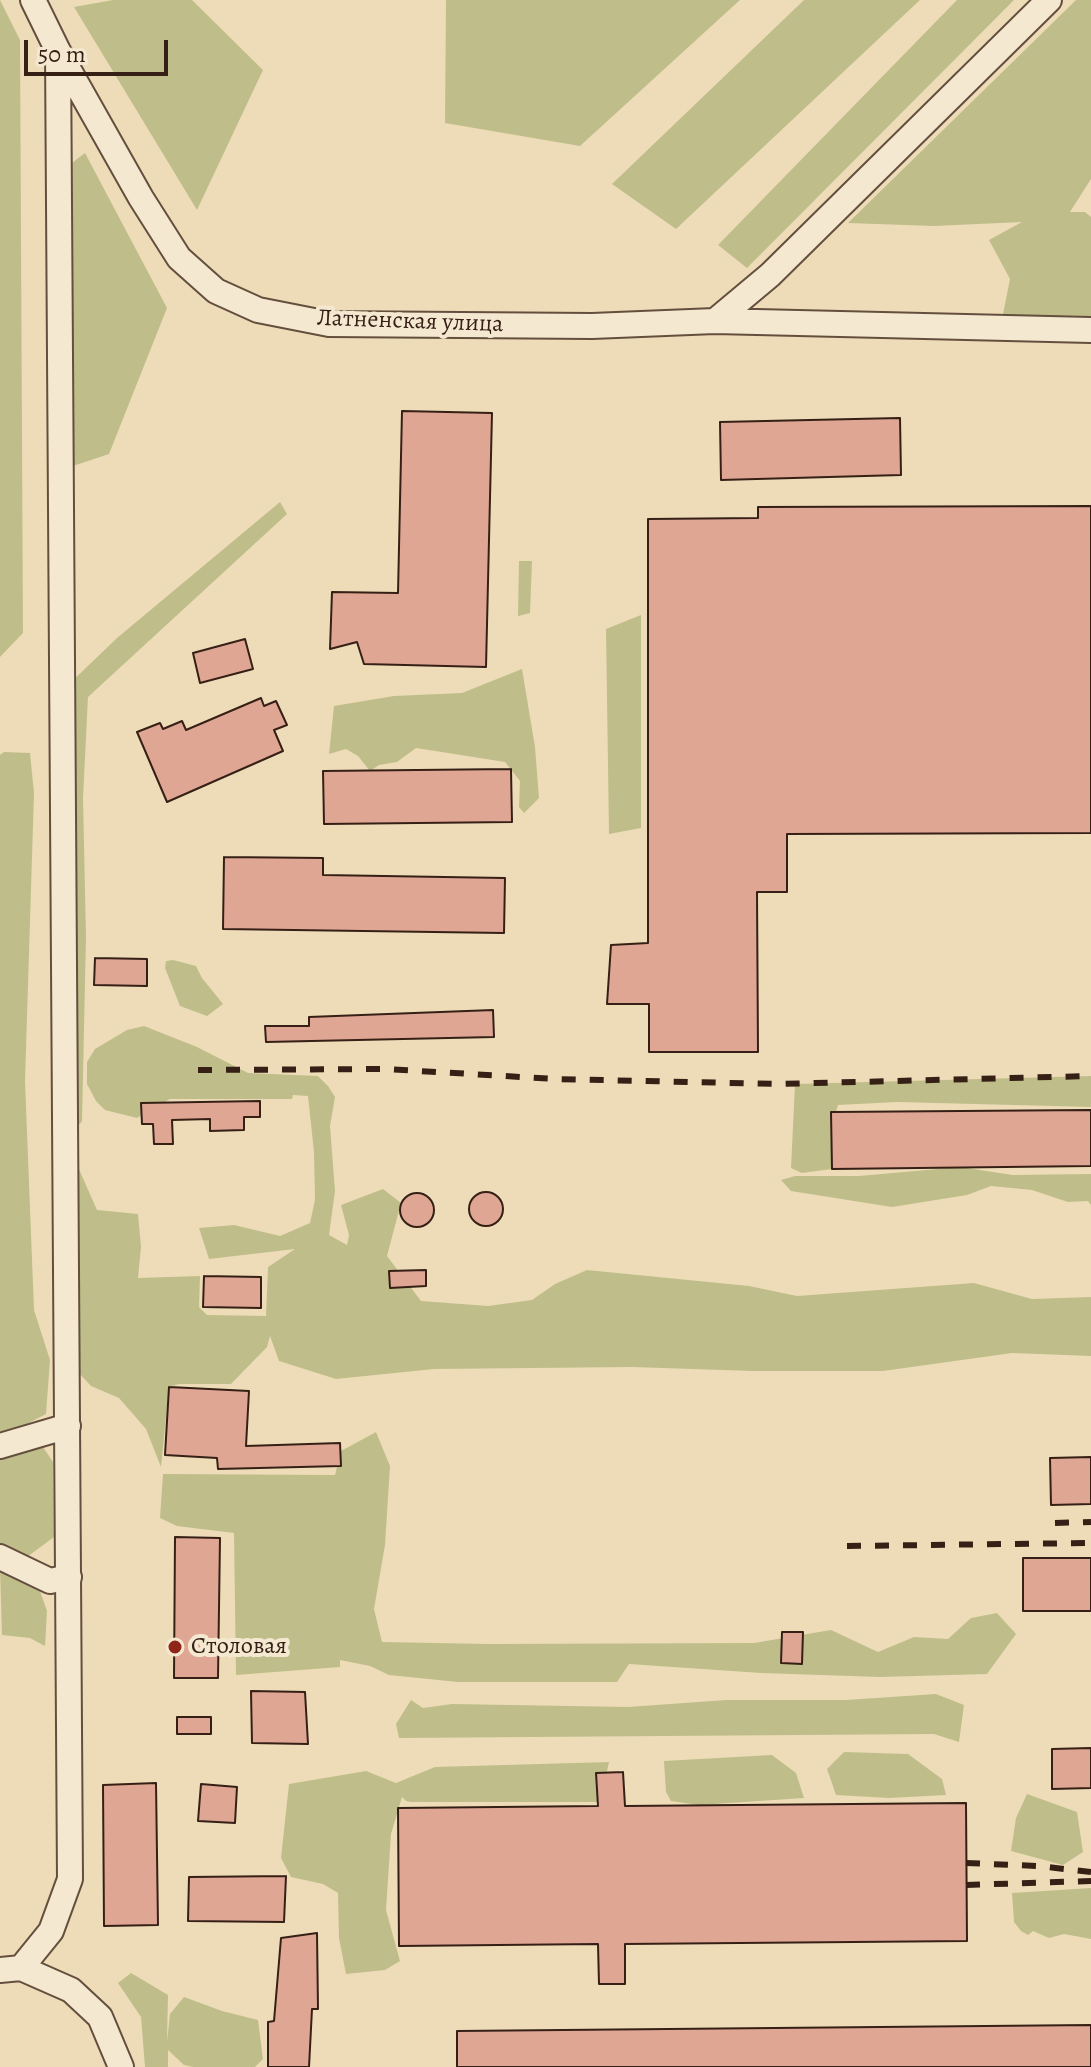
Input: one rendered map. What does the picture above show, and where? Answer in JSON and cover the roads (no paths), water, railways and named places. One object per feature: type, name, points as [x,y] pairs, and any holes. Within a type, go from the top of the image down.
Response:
[{"type":"street","name":"Латненская улица","points":[[33,0],[58,51],[141,198],[179,258],[216,291],[258,310],[329,324],[592,326],[715,321],[1091,330]]},
{"type":"street","points":[[715,321],[770,275],[1049,0]]},
{"type":"street","points":[[58,51],[70,1879],[51,1931],[10,1969],[71,1990],[100,2017],[121,2067]]},
{"type":"street","points":[[0,1446],[68,1426]]},
{"type":"street","points":[[0,1557],[50,1581],[69,1577]]},
{"type":"railway","points":[[198,1070],[385,1069],[556,1079],[778,1084],[1091,1076]]},
{"type":"railway","points":[[1055,1523],[1091,1522]]},
{"type":"railway","points":[[847,1546],[1091,1543]]},
{"type":"railway","points":[[966,1863],[1091,1872]]},
{"type":"railway","points":[[966,1885],[1091,1881]]},
{"type":"place","name":"Столовая","points":[[175,1647]]}]
